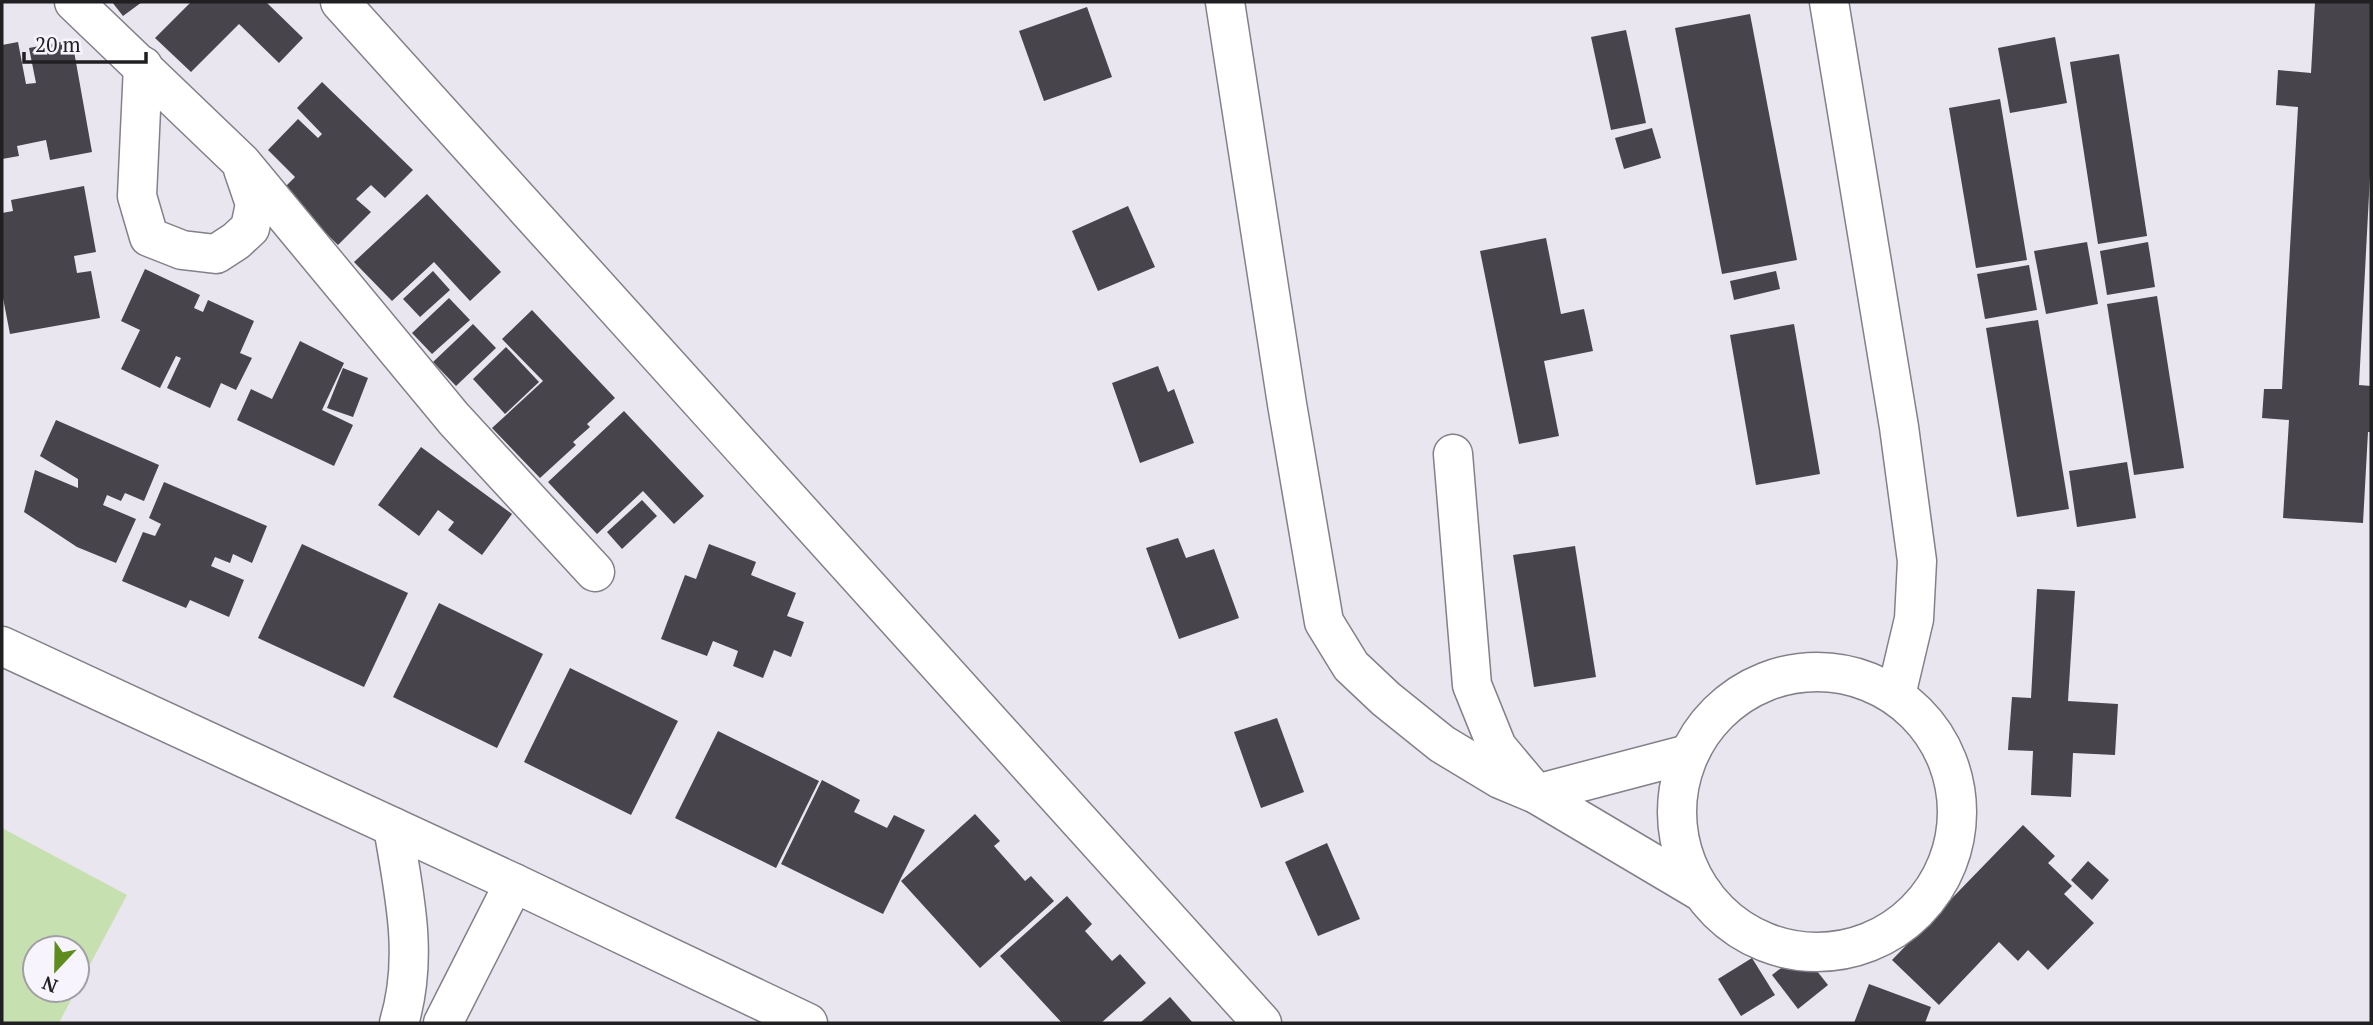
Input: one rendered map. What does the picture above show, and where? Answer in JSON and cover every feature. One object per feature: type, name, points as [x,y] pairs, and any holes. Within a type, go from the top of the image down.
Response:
[{"type":"street","points":[[74,2],[242,163],[454,419],[595,572]]},
{"type":"street","points":[[340,2],[1262,1023]]},
{"type":"street","points":[[1225,2],[1287,404],[1324,622],[1351,666],[1386,699],[1442,744],[1500,779],[1536,794],[1703,893],[1734,925],[1774,946],[1818,953],[1862,945],[1902,925],[1933,893],[1952,852],[1959,809],[1950,765],[1928,725],[1896,695],[1851,675],[1802,672],[1755,685],[1715,713],[1688,754],[1676,801],[1681,849],[1703,893]]},
{"type":"street","points":[[1829,2],[1899,427],[1917,561],[1914,619],[1896,695]]},
{"type":"street","points":[[143,66],[138,196],[149,237],[181,250],[216,254],[236,241],[250,228],[255,204],[242,163]]},
{"type":"street","points":[[1453,454],[1472,685],[1497,747],[1536,794]]},
{"type":"street","points":[[2,646],[514,883],[808,1023]]},
{"type":"street","points":[[1536,794],[1688,754]]},
{"type":"street","points":[[393,827],[411,960],[407,998],[399,1023]]},
{"type":"street","points":[[443,1023],[514,883]]},
{"type":"green space","points":[[2,828],[127,895],[91,963],[91,934],[21,934],[21,1004],[69,1004],[59,1023],[2,1023]]},
{"type":"building","points":[[112,2],[142,2],[123,16]]},
{"type":"building","points":[[191,2],[266,2],[303,38],[279,63],[239,24],[191,72],[155,38]]},
{"type":"building","points":[[2315,2],[2371,2],[2371,157],[2359,385],[2371,386],[2371,432],[2368,432],[2363,523],[2283,518],[2289,420],[2262,418],[2264,389],[2282,389],[2298,107],[2276,105],[2278,70],[2311,73]]},
{"type":"building","points":[[1087,7],[1112,77],[1044,101],[1019,31]]},
{"type":"building","points":[[1750,14],[1797,260],[1722,274],[1675,28]]},
{"type":"building","points":[[1626,30],[1646,123],[1611,130],[1591,37]]},
{"type":"building","points":[[2055,37],[2067,103],[2010,113],[1998,48]]},
{"type":"building","points":[[72,40],[92,152],[50,160],[46,140],[17,146],[19,156],[2,159],[2,45],[18,42],[26,84],[36,83],[29,48]]},
{"type":"building","points":[[2119,54],[2147,236],[2098,244],[2070,62]]},
{"type":"building","points":[[322,82],[413,170],[385,198],[371,185],[356,199],[371,212],[338,245],[282,190],[295,177],[268,150],[298,119],[318,138],[322,134],[297,108]]},
{"type":"building","points":[[2000,99],[2027,260],[1976,268],[1949,108]]},
{"type":"building","points":[[1652,128],[1661,158],[1624,169],[1615,138]]},
{"type":"building","points":[[84,186],[96,252],[74,256],[77,273],[91,271],[100,318],[10,334],[2,293],[2,213],[13,211],[11,200]]},
{"type":"building","points":[[427,194],[501,272],[470,301],[434,262],[392,301],[354,262]]},
{"type":"building","points":[[1128,206],[1155,267],[1098,291],[1072,231]]},
{"type":"building","points":[[1546,238],[1561,314],[1584,309],[1593,351],[1544,361],[1559,436],[1519,444],[1480,251]]},
{"type":"building","points":[[2087,242],[2098,304],[2046,314],[2034,251]]},
{"type":"building","points":[[2148,242],[2155,287],[2107,295],[2100,251]]},
{"type":"building","points":[[2029,265],[2037,310],[1985,319],[1977,274]]},
{"type":"building","points":[[145,269],[200,295],[194,308],[203,312],[208,300],[254,321],[240,353],[252,358],[236,390],[221,383],[210,408],[167,388],[181,358],[176,356],[160,388],[121,369],[140,330],[121,321]]},
{"type":"building","points":[[433,271],[450,290],[420,317],[403,299]]},
{"type":"building","points":[[1776,271],[1780,289],[1734,300],[1730,281]]},
{"type":"building","points":[[2157,296],[2184,468],[2134,475],[2107,304]]},
{"type":"building","points":[[449,298],[470,320],[432,354],[412,333]]},
{"type":"building","points":[[532,310],[615,398],[587,424],[590,427],[573,442],[576,445],[540,478],[492,428],[543,381],[502,339]]},
{"type":"building","points":[[2038,320],[2069,509],[2017,517],[1986,328]]},
{"type":"building","points":[[473,324],[496,348],[456,386],[433,362]]},
{"type":"building","points":[[1794,324],[1820,474],[1756,485],[1730,335]]},
{"type":"building","points":[[300,341],[344,363],[322,410],[353,425],[334,466],[237,420],[251,389],[272,399]]},
{"type":"building","points":[[506,347],[539,382],[505,414],[473,379]]},
{"type":"building","points":[[1158,366],[1168,392],[1174,389],[1194,443],[1140,463],[1112,383]]},
{"type":"building","points":[[343,368],[368,378],[353,417],[327,408]]},
{"type":"building","points":[[624,411],[704,496],[674,524],[643,491],[597,534],[548,482]]},
{"type":"building","points":[[56,420],[159,465],[144,501],[125,493],[121,501],[107,495],[103,505],[136,519],[116,563],[77,547],[24,512],[35,470],[78,488],[78,479],[40,456]]},
{"type":"building","points":[[421,447],[512,514],[482,555],[448,530],[454,522],[438,510],[419,536],[378,505]]},
{"type":"building","points":[[2127,462],[2136,518],[2077,527],[2069,471]]},
{"type":"building","points":[[164,482],[267,526],[252,563],[233,554],[230,563],[215,557],[211,566],[244,580],[229,617],[190,600],[186,608],[122,581],[143,532],[155,536],[161,524],[149,518]]},
{"type":"building","points":[[642,500],[657,516],[622,549],[607,532]]},
{"type":"building","points":[[1178,538],[1186,558],[1214,549],[1239,618],[1179,639],[1146,548]]},
{"type":"building","points":[[302,544],[408,593],[364,687],[258,638]]},
{"type":"building","points":[[709,544],[756,562],[751,575],[796,593],[787,616],[804,622],[791,657],[774,650],[763,678],[733,666],[738,651],[713,641],[707,656],[661,639],[685,575],[696,579]]},
{"type":"building","points":[[1575,546],[1596,677],[1534,687],[1513,555]]},
{"type":"building","points":[[2037,589],[2075,591],[2068,701],[2118,704],[2115,755],[2073,753],[2071,797],[2031,795],[2033,751],[2008,750],[2012,697],[2031,698]]},
{"type":"building","points":[[439,603],[543,654],[497,748],[393,697]]},
{"type":"building","points":[[570,668],[678,721],[631,815],[524,762]]},
{"type":"building","points":[[1277,718],[1304,792],[1261,808],[1234,732]]},
{"type":"building","points":[[718,731],[819,781],[776,868],[675,818]]},
{"type":"building","points":[[822,780],[860,800],[854,812],[887,828],[894,815],[925,830],[883,914],[781,864]]},
{"type":"building","points":[[975,814],[1000,841],[994,846],[1025,881],[1031,876],[1054,901],[980,968],[901,881]]},
{"type":"building","points":[[2023,825],[2055,856],[2048,863],[2072,886],[2064,894],[2094,923],[2048,970],[2028,950],[2018,961],[1999,942],[1939,1005],[1892,960]]},
{"type":"building","points":[[1327,843],[1360,919],[1318,936],[1285,862]]},
{"type":"building","points":[[2088,861],[2109,880],[2092,900],[2071,880]]},
{"type":"building","points":[[1067,896],[1092,924],[1085,931],[1112,961],[1120,954],[1146,983],[1101,1023],[1062,1023],[1000,956]]},
{"type":"building","points":[[1802,952],[1828,985],[1798,1009],[1772,975]]},
{"type":"building","points":[[1752,958],[1775,995],[1741,1016],[1718,979]]},
{"type":"building","points":[[1869,984],[1931,1007],[1925,1023],[1854,1023]]},
{"type":"building","points":[[1170,997],[1193,1023],[1140,1023]]}]
